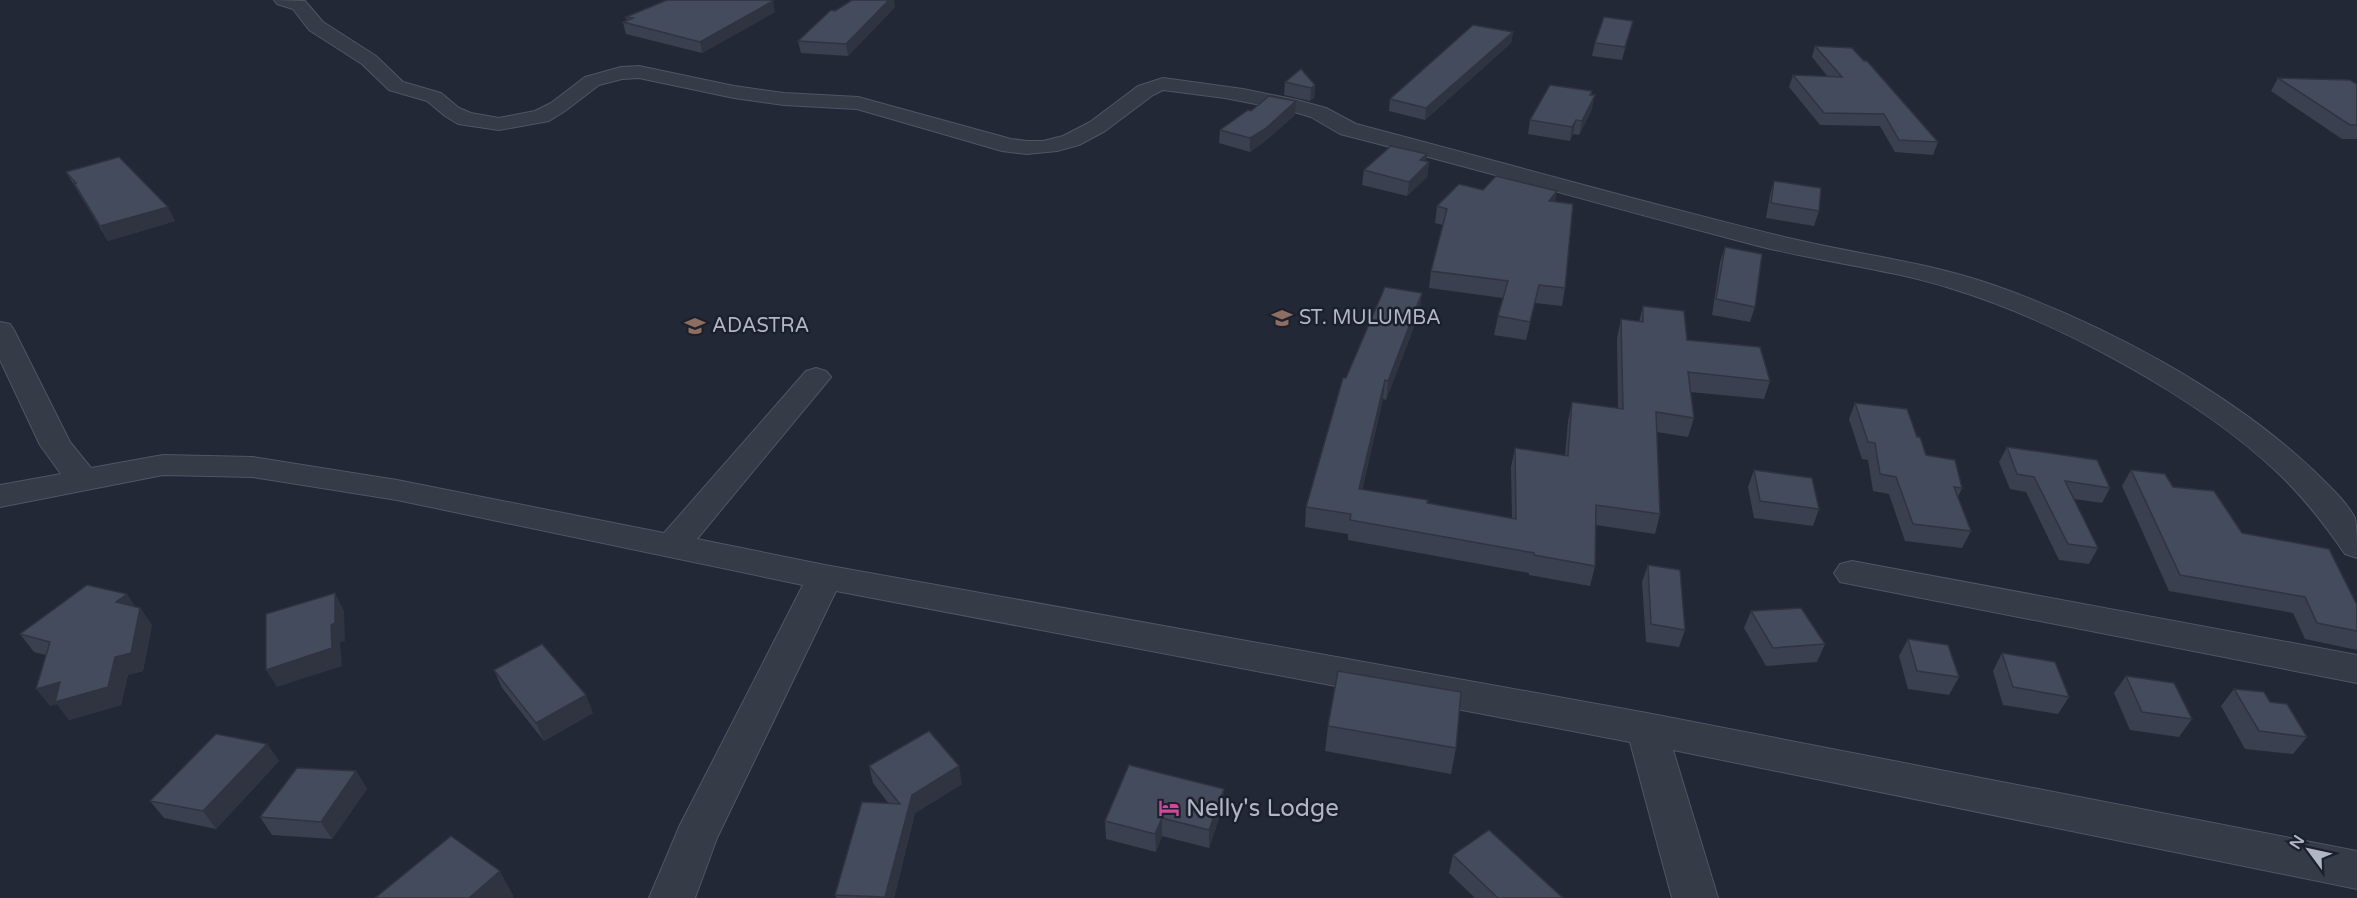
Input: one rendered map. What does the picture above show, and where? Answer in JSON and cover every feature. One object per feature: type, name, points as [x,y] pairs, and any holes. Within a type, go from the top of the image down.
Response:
[{"type":"street","points":[[283,0],[299,5],[316,26],[369,60],[396,86],[434,97],[452,112],[466,119],[492,123],[513,122],[541,116],[558,107],[592,81],[639,72],[734,92],[783,99],[858,103],[1010,146],[1032,150],[1064,145],[1093,130],[1146,88],[1154,85],[1181,85],[1293,105],[1319,112],[1334,124],[1348,129],[1518,172],[1777,244],[1901,268],[1962,284],[2046,314],[2190,392],[2265,444],[2311,485],[2341,520],[2357,546]]},
{"type":"street","points":[[0,330],[56,445],[82,479]]},
{"type":"street","points":[[672,546],[816,377]]},
{"type":"street","points":[[0,496],[163,465],[253,467],[397,490],[825,577],[1647,729],[2357,870]]},
{"type":"street","points":[[1852,573],[2357,669]]},
{"type":"street","points":[[672,898],[695,838],[825,577]]},
{"type":"street","points":[[1647,729],[1695,898]]},
{"type":"building","points":[[667,0],[773,1],[700,42],[623,22],[633,18],[626,17]]},
{"type":"building","points":[[852,0],[889,0],[846,44],[798,41],[831,10],[835,11]]},
{"type":"building","points":[[1604,17],[1633,21],[1625,47],[1595,43]]},
{"type":"building","points":[[1473,25],[1513,32],[1426,108],[1390,99]]},
{"type":"building","points":[[1815,46],[1852,48],[1864,61],[1867,61],[1938,142],[1899,140],[1884,114],[1824,113],[1793,75],[1842,77]]},
{"type":"building","points":[[1301,69],[1315,85],[1311,88],[1285,82]]},
{"type":"building","points":[[2278,78],[2350,80],[2357,84],[2357,125],[2350,125]]},
{"type":"building","points":[[1550,85],[1592,91],[1590,95],[1595,95],[1582,121],[1576,120],[1572,127],[1530,120]]},
{"type":"building","points":[[1269,96],[1296,101],[1265,129],[1250,138],[1220,130],[1248,110],[1251,111]]},
{"type":"building","points":[[1391,146],[1427,154],[1420,160],[1429,162],[1409,182],[1364,170]]},
{"type":"building","points":[[119,157],[168,207],[100,226],[74,183],[76,183],[66,172]]},
{"type":"building","points":[[1496,176],[1557,191],[1549,201],[1573,204],[1565,288],[1539,285],[1530,322],[1498,316],[1508,281],[1431,271],[1447,209],[1437,206],[1459,184],[1483,190]]},
{"type":"building","points":[[1774,181],[1821,188],[1819,211],[1771,203]]},
{"type":"building","points":[[1725,247],[1762,254],[1755,307],[1716,299]]},
{"type":"building","points":[[1385,287],[1422,293],[1388,381],[1385,380],[1359,489],[1428,500],[1427,503],[1516,519],[1515,448],[1568,456],[1572,402],[1623,409],[1621,319],[1643,322],[1643,306],[1684,311],[1687,340],[1760,347],[1770,381],[1688,372],[1694,418],[1656,412],[1660,514],[1596,505],[1595,566],[1350,520],[1351,514],[1306,507],[1343,378],[1346,378]]},
{"type":"building","points":[[1855,403],[1907,409],[1926,455],[1955,460],[1962,488],[1954,487],[1971,531],[1913,524],[1896,477],[1880,474],[1875,443],[1868,442]]},
{"type":"building","points":[[2007,447],[2097,460],[2110,488],[2065,481],[2098,548],[2068,544],[2034,477],[2017,474]]},
{"type":"building","points":[[1754,470],[1812,478],[1819,509],[1760,501]]},
{"type":"building","points":[[2131,470],[2165,474],[2173,487],[2214,491],[2242,533],[2329,549],[2357,605],[2357,631],[2317,623],[2305,597],[2180,575]]},
{"type":"building","points":[[1648,565],[1680,570],[1685,630],[1651,624]]},
{"type":"building","points":[[87,585],[127,594],[116,602],[140,608],[131,653],[115,657],[108,687],[55,702],[60,682],[36,689],[50,642],[20,634]]},
{"type":"building","points":[[335,593],[335,623],[331,625],[332,648],[266,670],[266,614]]},
{"type":"building","points":[[1801,608],[1825,644],[1773,648],[1751,611]]},
{"type":"building","points":[[1908,639],[1948,645],[1959,677],[1917,671]]},
{"type":"building","points":[[542,644],[586,695],[536,723],[494,670]]},
{"type":"building","points":[[2002,653],[2055,662],[2069,697],[2013,687]]},
{"type":"building","points":[[1338,671],[1461,692],[1456,748],[1328,726]]},
{"type":"building","points":[[2126,676],[2174,683],[2192,719],[2142,712]]},
{"type":"building","points":[[2234,689],[2264,692],[2270,702],[2287,704],[2307,737],[2259,731]]},
{"type":"building","points":[[929,731],[959,766],[912,795],[885,897],[835,895],[862,802],[900,804],[869,766]]},
{"type":"building","points":[[216,734],[267,744],[203,811],[150,801]]},
{"type":"building","points":[[1129,765],[1224,789],[1209,830],[1162,818],[1155,834],[1105,821]]},
{"type":"building","points":[[297,768],[356,771],[321,822],[260,817]]},
{"type":"building","points":[[1489,830],[1563,898],[1498,898],[1453,855]]},
{"type":"building","points":[[451,836],[500,871],[469,898],[375,898]]},
{"type":"place","name":"ST. MULUMBA","points":[[1282,318]]},
{"type":"place","name":"ADASTRA","points":[[695,326]]},
{"type":"place","name":"Nelly's Lodge","points":[[1169,808]]}]
